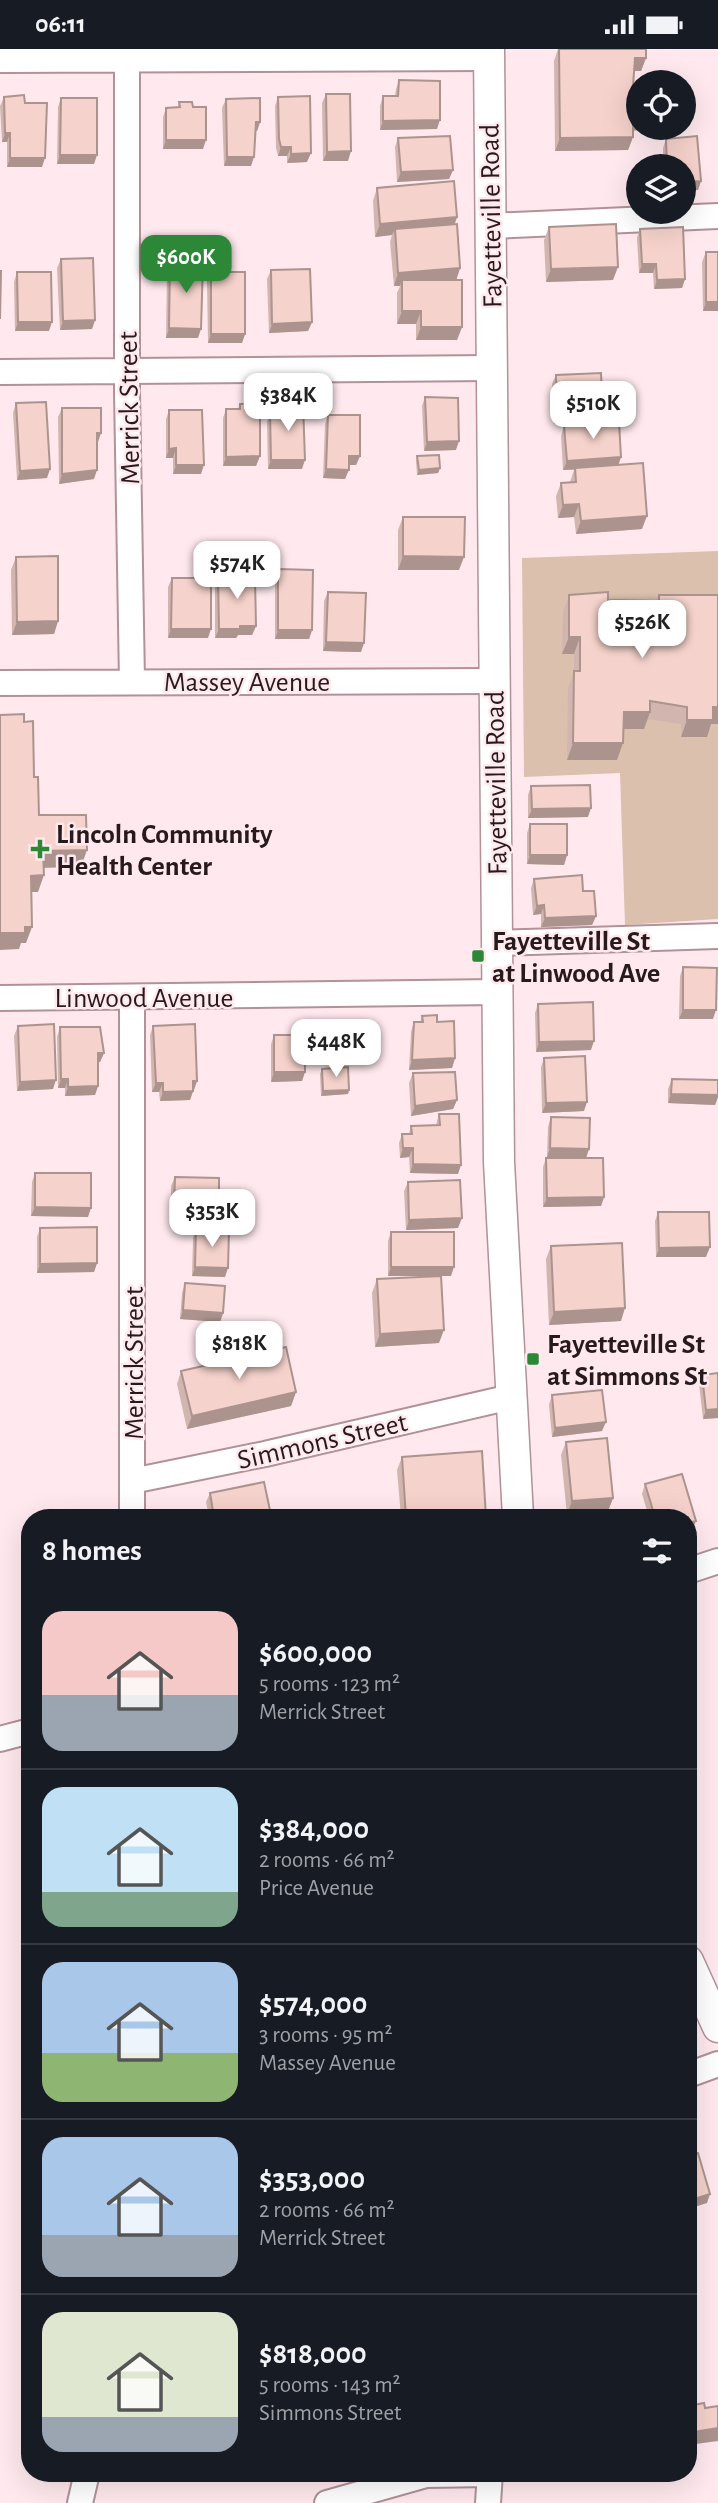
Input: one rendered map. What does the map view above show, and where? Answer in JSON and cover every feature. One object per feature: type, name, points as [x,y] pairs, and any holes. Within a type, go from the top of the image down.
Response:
[{"type":"main road","name":"Fayetteville Road","points":[[489,53],[499,1163],[518,1509]]},
{"type":"main road","points":[[697,1981],[718,2027]]},
{"type":"street","points":[[0,61],[127,54],[489,53]]},
{"type":"street","name":"Merrick Street","points":[[127,54],[127,371],[132,682]]},
{"type":"street","points":[[490,226],[718,216]]},
{"type":"street","points":[[0,372],[492,368]]},
{"type":"street","name":"Massey Avenue","points":[[0,683],[494,681]]},
{"type":"street","points":[[496,943],[718,936]]},
{"type":"street","name":"Linwood Avenue","points":[[0,998],[497,992]]},
{"type":"street","name":"Merrick Street","points":[[132,998],[132,1509]]},
{"type":"street","name":"Simmons Street","points":[[132,1481],[265,1454],[511,1397]]},
{"type":"street","points":[[697,1568],[718,1561]]},
{"type":"street","points":[[0,1739],[21,1733]]},
{"type":"street","points":[[697,2072],[718,2064]]},
{"type":"street","points":[[80,2503],[85,2482]]},
{"type":"street","points":[[327,2503],[401,2482]]},
{"type":"street","points":[[488,2503],[489,2482]]},
{"type":"shaded area","points":[[718,551],[718,919],[625,925],[620,773],[524,777],[522,558]]},
{"type":"building","points":[[559,49],[646,49],[646,58],[635,58],[634,70],[626,70],[626,137],[560,138]]},
{"type":"building","points":[[399,80],[440,81],[440,120],[383,121],[383,96],[398,96]]},
{"type":"building","points":[[326,94],[350,94],[351,151],[327,152]]},
{"type":"building","points":[[24,95],[25,103],[47,103],[45,158],[10,158],[10,133],[5,133],[4,97]]},
{"type":"building","points":[[310,96],[311,153],[291,154],[291,147],[281,147],[279,139],[278,97]]},
{"type":"building","points":[[61,98],[97,98],[97,155],[60,155]]},
{"type":"building","points":[[260,98],[260,122],[256,122],[254,157],[227,157],[226,99]]},
{"type":"building","points":[[179,102],[192,102],[193,107],[206,107],[206,140],[166,140],[166,108],[180,107]]},
{"type":"building","points":[[450,136],[453,170],[401,172],[398,138]]},
{"type":"building","points":[[696,136],[701,181],[696,181],[696,154],[667,154],[666,140],[696,140]]},
{"type":"building","points":[[454,181],[457,217],[380,224],[377,188]]},
{"type":"building","points":[[457,224],[460,268],[398,273],[395,229]]},
{"type":"building","points":[[616,224],[618,267],[551,269],[549,227]]},
{"type":"building","points":[[683,227],[685,279],[657,280],[656,264],[642,264],[640,229]]},
{"type":"building","points":[[706,252],[718,252],[718,302],[706,302]]},
{"type":"building","points":[[93,258],[95,320],[63,321],[61,259]]},
{"type":"building","points":[[170,262],[203,262],[201,329],[169,328]]},
{"type":"building","points":[[310,269],[312,322],[272,324],[271,270]]},
{"type":"building","points":[[17,272],[51,272],[52,322],[18,322]]},
{"type":"building","points":[[211,272],[245,272],[245,334],[211,334]]},
{"type":"building","points":[[402,280],[462,280],[462,327],[421,327],[421,311],[402,311]]},
{"type":"building","points":[[601,373],[603,413],[557,415],[556,375]]},
{"type":"building","points":[[425,397],[458,398],[459,441],[427,442]]},
{"type":"building","points":[[46,402],[50,469],[20,471],[16,403]]},
{"type":"building","points":[[240,404],[260,404],[260,456],[226,457],[226,409],[240,409]]},
{"type":"building","points":[[303,404],[305,460],[271,460],[270,413],[275,412],[275,405]]},
{"type":"building","points":[[62,408],[101,408],[101,433],[97,433],[97,470],[62,474]]},
{"type":"building","points":[[169,410],[202,410],[204,465],[176,465],[176,448],[169,449]]},
{"type":"building","points":[[328,415],[360,415],[360,456],[349,456],[349,470],[326,469]]},
{"type":"building","points":[[619,422],[621,457],[567,461],[564,426]]},
{"type":"building","points":[[439,455],[440,468],[419,470],[417,456]]},
{"type":"building","points":[[643,463],[647,516],[581,521],[579,504],[563,505],[561,483],[576,482],[575,468]]},
{"type":"building","points":[[403,517],[465,517],[464,557],[403,556]]},
{"type":"building","points":[[58,556],[58,621],[17,622],[16,557]]},
{"type":"building","points":[[278,569],[313,570],[312,630],[278,630]]},
{"type":"building","points":[[235,571],[249,571],[249,579],[255,579],[256,626],[219,629],[218,575],[236,576]]},
{"type":"building","points":[[172,578],[211,578],[211,629],[171,629]]},
{"type":"building","points":[[328,592],[366,593],[364,643],[326,642]]},
{"type":"building","points":[[608,592],[608,600],[659,601],[659,595],[718,595],[718,707],[713,707],[713,720],[687,720],[687,707],[650,701],[650,712],[624,712],[623,743],[573,743],[574,671],[580,671],[580,637],[569,637],[569,595]]},
{"type":"building","name":"Lincoln Community Health Center","points":[[24,714],[24,722],[33,721],[34,777],[38,777],[39,815],[86,815],[87,850],[43,851],[44,875],[31,876],[32,927],[25,927],[25,933],[0,933],[0,715]]},
{"type":"building","points":[[590,785],[591,808],[532,809],[531,786]]},
{"type":"building","points":[[530,824],[567,824],[567,855],[530,855]]},
{"type":"building","points":[[582,875],[583,891],[594,891],[596,916],[545,918],[544,905],[537,906],[534,879]]},
{"type":"building","points":[[683,967],[717,968],[716,1010],[683,1010]]},
{"type":"building","points":[[593,1002],[594,1041],[539,1042],[538,1004]]},
{"type":"building","points":[[437,1015],[437,1022],[454,1021],[455,1058],[412,1060],[414,1022],[423,1022],[422,1016]]},
{"type":"building","points":[[54,1024],[56,1080],[20,1082],[18,1026]]},
{"type":"building","points":[[195,1024],[197,1081],[193,1081],[193,1091],[163,1092],[163,1083],[156,1083],[153,1026]]},
{"type":"building","points":[[60,1027],[100,1027],[104,1053],[98,1053],[98,1086],[68,1087],[68,1079],[61,1079]]},
{"type":"building","points":[[274,1035],[305,1035],[305,1072],[274,1072]]},
{"type":"building","points":[[585,1056],[587,1102],[546,1103],[544,1058]]},
{"type":"building","points":[[348,1067],[349,1090],[323,1091],[322,1069]]},
{"type":"building","points":[[455,1072],[457,1100],[415,1106],[413,1073]]},
{"type":"building","points":[[672,1079],[718,1080],[718,1095],[671,1094]]},
{"type":"building","points":[[439,1114],[459,1114],[461,1165],[413,1164],[413,1148],[403,1148],[402,1134],[412,1134],[411,1126],[440,1125]]},
{"type":"building","points":[[551,1117],[590,1118],[589,1149],[550,1148]]},
{"type":"building","points":[[546,1158],[603,1158],[604,1197],[547,1198]]},
{"type":"building","points":[[35,1173],[91,1173],[91,1208],[35,1207]]},
{"type":"building","points":[[175,1177],[219,1178],[219,1209],[174,1208]]},
{"type":"building","points":[[460,1180],[462,1218],[409,1220],[408,1182]]},
{"type":"building","points":[[658,1212],[709,1212],[710,1247],[659,1248]]},
{"type":"building","points":[[97,1227],[97,1263],[40,1264],[40,1228]]},
{"type":"building","points":[[196,1229],[229,1230],[228,1268],[195,1267]]},
{"type":"building","points":[[391,1232],[454,1232],[454,1267],[391,1267]]},
{"type":"building","points":[[622,1243],[625,1308],[554,1312],[551,1246]]},
{"type":"building","points":[[441,1276],[444,1330],[380,1334],[377,1279]]},
{"type":"building","points":[[185,1283],[225,1286],[223,1313],[183,1310]]},
{"type":"building","points":[[286,1347],[296,1392],[192,1416],[181,1371]]},
{"type":"building","points":[[718,1373],[718,1409],[706,1410],[702,1375]]},
{"type":"building","points":[[602,1390],[606,1422],[555,1428],[552,1395]]},
{"type":"building","points":[[607,1438],[613,1498],[572,1501],[566,1442]]},
{"type":"building","points":[[482,1451],[486,1509],[405,1509],[402,1457]]},
{"type":"building","points":[[682,1474],[692,1509],[653,1509],[645,1484]]},
{"type":"building","points":[[264,1482],[270,1509],[213,1509],[210,1493]]},
{"type":"building","points":[[697,2153],[710,2194],[697,2198]]},
{"type":"building","points":[[704,2403],[705,2408],[718,2406],[718,2428],[697,2432],[697,2404]]},
{"type":"place","name":"Lincoln Community Health Center","points":[[40,849]]},
{"type":"place","name":"Fayetteville St at Linwood Ave","points":[[478,956]]},
{"type":"place","name":"Fayetteville St at Simmons St","points":[[533,1359]]}]
